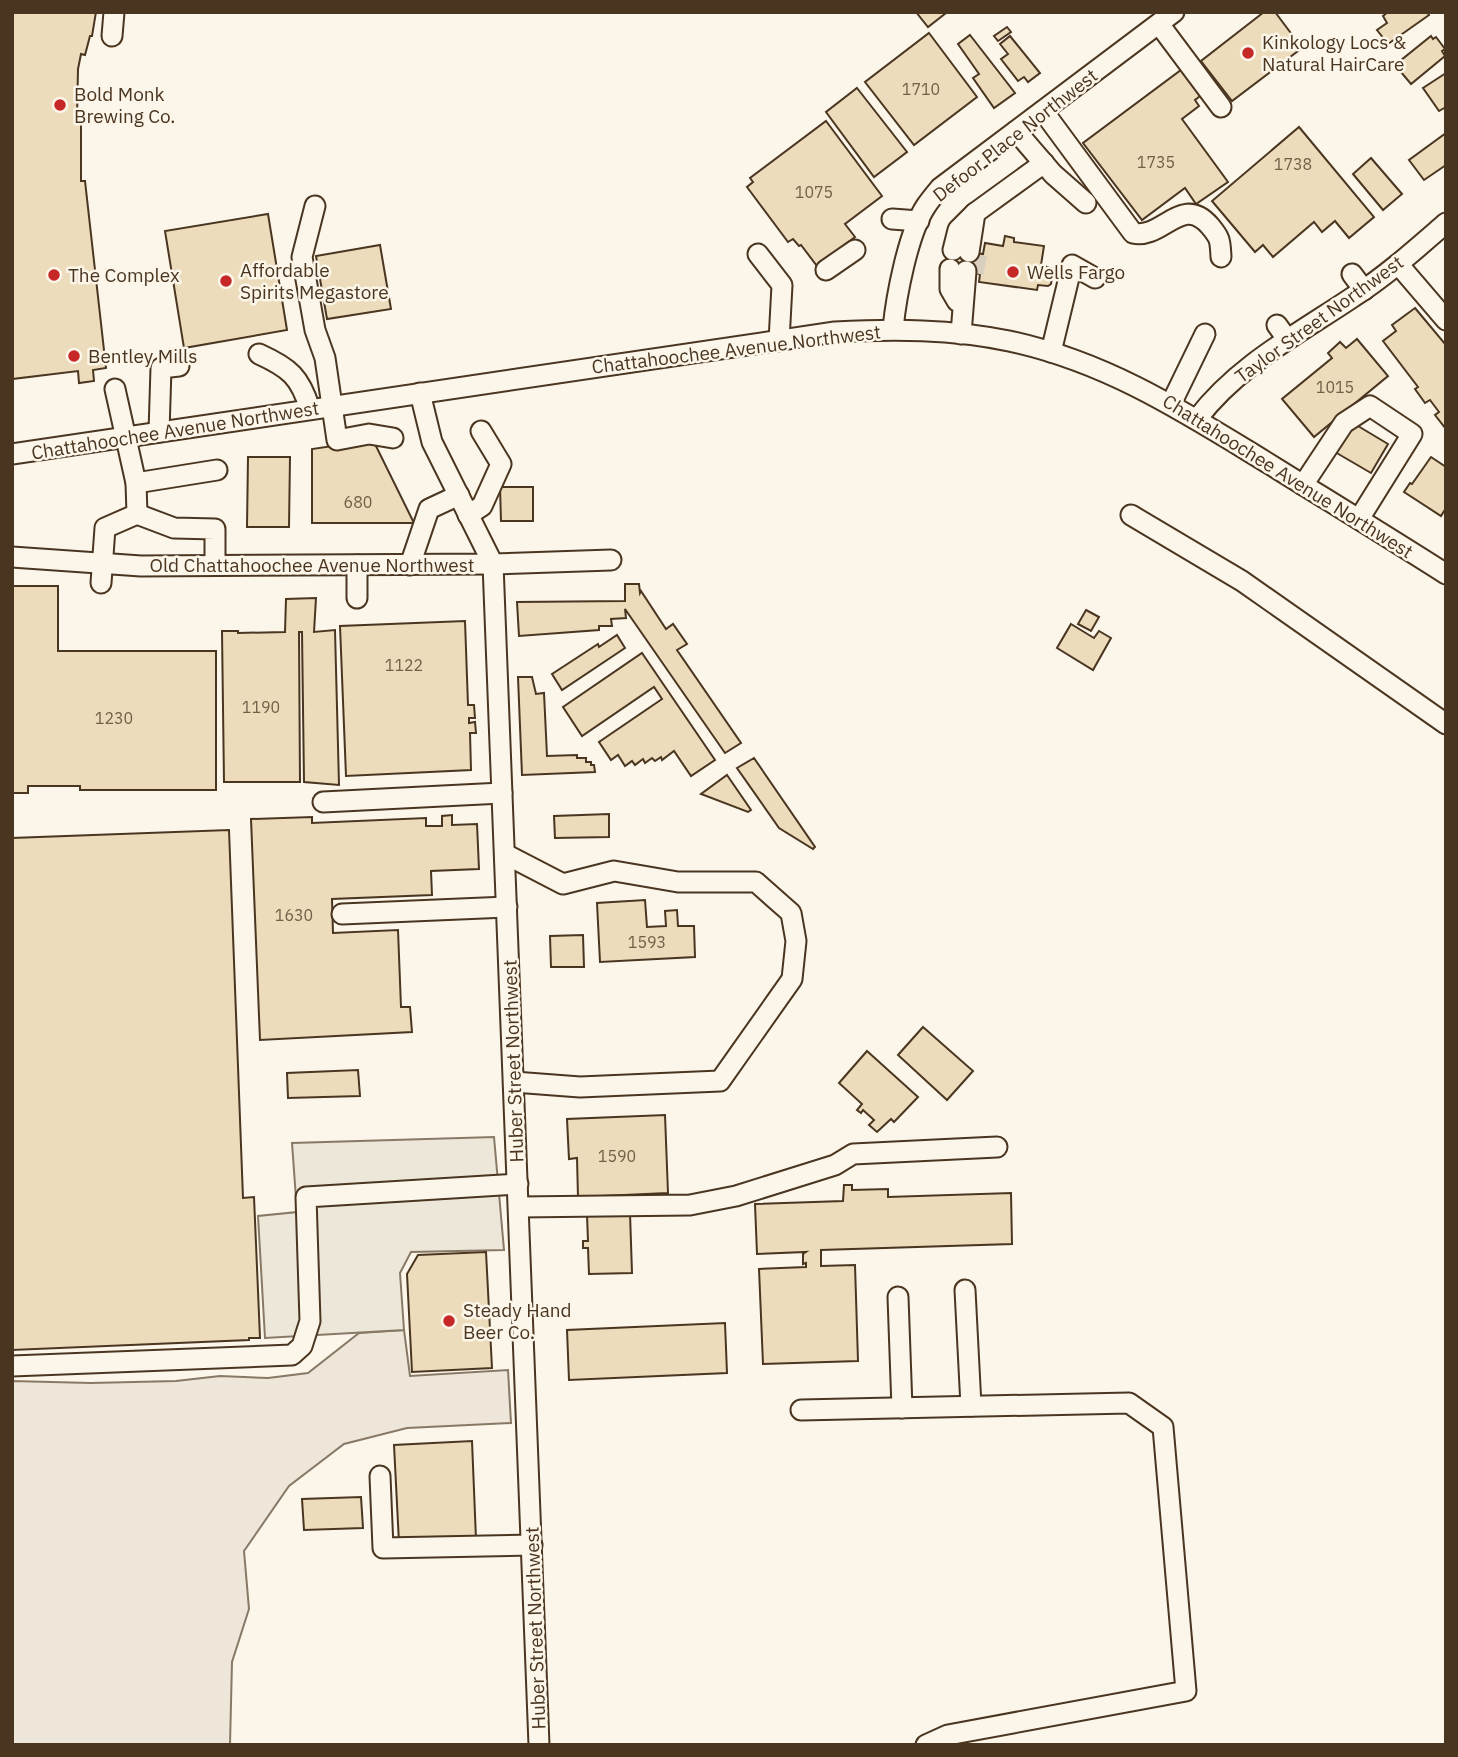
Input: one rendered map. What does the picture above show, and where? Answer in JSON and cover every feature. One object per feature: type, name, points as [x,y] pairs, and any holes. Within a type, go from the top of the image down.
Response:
[{"type":"street","points":[[112,36],[114,12]]},
{"type":"street","points":[[1166,18],[1221,107]]},
{"type":"street","name":"Defoor Place Northwest","points":[[893,329],[896,306],[919,221],[925,206],[940,188],[1166,18]]},
{"type":"street","points":[[1043,111],[1133,233],[1147,233],[1184,214],[1192,214],[1200,217],[1220,238],[1221,257]]},
{"type":"street","points":[[1016,131],[1044,163],[1086,203]]},
{"type":"street","points":[[960,334],[957,301],[975,213],[1044,163]]},
{"type":"street","points":[[315,206],[302,257],[315,330],[325,358],[337,440],[369,434],[393,438]]},
{"type":"street","points":[[892,219],[919,221]]},
{"type":"street","name":"Taylor Street Northwest","points":[[1197,419],[1214,397],[1282,332],[1327,303],[1364,290],[1446,223]]},
{"type":"street","points":[[825,270],[855,250]]},
{"type":"street","points":[[758,254],[790,286],[779,341]]},
{"type":"street","points":[[960,334],[964,261]]},
{"type":"street","points":[[1398,264],[1446,320]]},
{"type":"street","points":[[1051,352],[1072,265],[1095,278]]},
{"type":"street","points":[[1352,274],[1364,290]]},
{"type":"street","name":"Chattahoochee Avenue Northwest","points":[[12,454],[835,332],[893,329],[960,334],[1009,341],[1051,352],[1119,377],[1197,419],[1446,574]]},
{"type":"street","points":[[1171,404],[1205,334]]},
{"type":"street","points":[[259,354],[282,364],[303,386],[310,410]]},
{"type":"street","points":[[159,432],[161,368],[179,366]]},
{"type":"street","points":[[115,389],[136,483],[137,514]]},
{"type":"street","name":"Huber Street Northwest","points":[[420,393],[432,442],[493,564],[539,1745]]},
{"type":"street","points":[[1303,485],[1344,423],[1370,406],[1412,434],[1359,519]]},
{"type":"street","points":[[468,515],[482,506],[501,464],[481,431]]},
{"type":"street","points":[[136,483],[217,470]]},
{"type":"street","points":[[410,565],[429,509],[459,495]]},
{"type":"street","points":[[101,573],[104,528],[137,514],[174,528],[215,529],[215,565]]},
{"type":"street","points":[[1131,515],[1242,580],[1446,724]]},
{"type":"street","name":"Old Chattahoochee Avenue Northwest","points":[[12,557],[101,573],[146,574],[194,574],[215,565],[493,564],[611,560]]},
{"type":"street","points":[[356,598],[357,565]]},
{"type":"street","points":[[323,802],[502,793]]},
{"type":"street","points":[[505,854],[563,884],[614,871],[678,882],[756,881],[791,913],[796,941],[792,979],[720,1081],[580,1087],[514,1082]]},
{"type":"street","points":[[342,914],[507,907]]},
{"type":"street","points":[[519,1206],[690,1205],[736,1196],[835,1164],[853,1154],[997,1147]]},
{"type":"street","points":[[12,1366],[292,1355],[302,1346],[310,1321],[306,1197],[518,1184]]},
{"type":"street","points":[[965,1290],[971,1406]]},
{"type":"street","points":[[898,1297],[902,1408]]},
{"type":"street","points":[[801,1410],[1129,1403],[1163,1427],[1186,1691],[948,1735],[926,1745]]},
{"type":"street","points":[[380,1476],[383,1548],[532,1545]]},
{"type":"shaded area","points":[[494,1137],[504,1250],[411,1252],[400,1273],[404,1330],[265,1338],[258,1216],[297,1212],[292,1143]]},
{"type":"shaded area","points":[[404,1330],[410,1376],[508,1370],[511,1423],[407,1428],[344,1444],[289,1486],[244,1551],[249,1609],[232,1662],[230,1745],[12,1745],[12,1381],[176,1381],[220,1376],[268,1378],[308,1373],[359,1333]]},
{"type":"building","name":"The Complex","points":[[12,12],[96,12],[92,36],[85,55],[81,54],[78,69],[77,119],[81,119],[81,181],[85,181],[106,368],[93,370],[94,381],[79,383],[78,371],[12,379]]},
{"type":"building","points":[[916,12],[946,12],[946,13],[928,27]]},
{"type":"building","points":[[1264,12],[1275,12],[1302,48],[1232,101],[1201,61]]},
{"type":"building","points":[[1388,12],[1427,12],[1429,15],[1388,44],[1377,30],[1387,23],[1383,16]]},
{"type":"building","points":[[1007,27],[1011,32],[998,41],[994,36]]},
{"type":"building","points":[[929,33],[977,97],[914,145],[865,82]]},
{"type":"building","points":[[970,35],[1015,93],[994,108],[973,78],[979,74],[958,44]]},
{"type":"building","points":[[1010,36],[1040,73],[1028,82],[1024,77],[1018,81],[1001,59],[1008,54],[1000,44]]},
{"type":"building","points":[[1431,36],[1433,39],[1436,37],[1445,49],[1442,51],[1445,56],[1411,84],[1395,65]]},
{"type":"building","points":[[1185,67],[1204,93],[1195,100],[1199,106],[1182,119],[1228,182],[1196,204],[1185,188],[1142,220],[1083,143]]},
{"type":"building","points":[[1446,73],[1446,107],[1439,111],[1423,88]]},
{"type":"building","points":[[857,88],[907,152],[874,177],[826,112]]},
{"type":"building","points":[[826,121],[882,196],[845,224],[855,237],[817,266],[801,245],[793,239],[788,242],[747,187],[753,182],[750,178]]},
{"type":"building","points":[[1299,127],[1374,217],[1349,238],[1335,221],[1322,232],[1314,222],[1273,257],[1263,245],[1255,252],[1212,201]]},
{"type":"building","points":[[1446,133],[1446,165],[1424,180],[1409,160]]},
{"type":"building","points":[[1371,158],[1402,194],[1383,210],[1353,174]]},
{"type":"building","name":"Affordable Spirits Megastore","points":[[268,214],[287,330],[184,348],[165,231]]},
{"type":"building","points":[[1005,236],[1014,238],[1014,242],[1044,246],[1041,265],[1053,269],[1051,284],[1038,285],[1037,290],[979,282],[980,274],[945,269],[948,249],[983,254],[985,243],[1003,246]]},
{"type":"building","points":[[380,245],[391,309],[327,319],[316,256]]},
{"type":"building","points":[[1415,308],[1446,345],[1446,429],[1435,415],[1439,412],[1430,400],[1425,403],[1415,389],[1418,387],[1383,341],[1396,331],[1392,325]]},
{"type":"building","points":[[1357,339],[1388,376],[1314,437],[1282,399],[1332,358],[1328,353],[1340,342],[1346,348]]},
{"type":"building","points":[[1353,423],[1388,444],[1371,473],[1335,452]]},
{"type":"building","points":[[373,440],[414,523],[312,523],[312,449]]},
{"type":"building","points":[[248,457],[290,457],[289,527],[247,527]]},
{"type":"building","points":[[1431,457],[1446,467],[1446,508],[1441,516],[1404,492]]},
{"type":"building","points":[[500,487],[533,487],[533,521],[501,521]]},
{"type":"building","points":[[625,584],[639,584],[640,593],[641,591],[666,629],[673,624],[687,644],[677,650],[741,743],[725,753],[625,609],[626,618],[611,619],[612,626],[599,626],[599,630],[519,636],[517,602],[625,601]]},
{"type":"building","points":[[12,586],[58,586],[58,651],[216,651],[216,790],[80,790],[80,786],[28,786],[28,793],[12,793]]},
{"type":"building","points":[[316,598],[314,632],[335,630],[339,785],[304,782],[302,632],[299,632],[300,782],[224,782],[222,631],[285,632],[286,599]]},
{"type":"building","points":[[1086,610],[1099,617],[1091,631],[1078,624]]},
{"type":"building","points":[[465,621],[468,705],[474,705],[475,718],[469,718],[469,723],[475,722],[476,733],[470,733],[471,770],[346,776],[340,626]]},
{"type":"building","points":[[1071,624],[1094,638],[1099,631],[1111,638],[1093,670],[1057,648]]},
{"type":"building","points":[[617,635],[625,648],[562,690],[552,674]]},
{"type":"building","points":[[642,653],[715,760],[691,776],[674,751],[662,760],[661,757],[655,761],[652,758],[645,763],[643,759],[635,765],[632,761],[625,766],[618,755],[611,760],[599,742],[662,699],[654,687],[582,736],[563,707]]},
{"type":"building","points":[[518,677],[532,677],[536,694],[544,693],[547,756],[577,755],[577,758],[586,758],[586,762],[594,765],[595,772],[522,775]]},
{"type":"building","points":[[754,758],[815,847],[813,849],[779,828],[737,768]]},
{"type":"building","points":[[727,775],[751,810],[748,812],[701,794]]},
{"type":"building","points":[[609,814],[609,837],[555,838],[554,816]]},
{"type":"building","points":[[452,815],[452,825],[477,824],[479,869],[431,871],[432,895],[332,899],[333,933],[398,930],[401,1007],[410,1007],[412,1032],[260,1040],[251,819],[312,817],[312,823],[426,818],[426,826],[442,826],[442,816]]},
{"type":"building","points":[[229,830],[243,1198],[254,1197],[260,1338],[12,1350],[12,838]]},
{"type":"building","points":[[645,900],[647,927],[666,926],[665,911],[677,910],[678,926],[694,926],[695,957],[600,962],[597,903]]},
{"type":"building","points":[[583,935],[584,967],[551,967],[550,936]]},
{"type":"building","points":[[923,1027],[973,1071],[947,1100],[898,1055]]},
{"type":"building","points":[[867,1051],[918,1097],[894,1122],[891,1119],[877,1132],[869,1125],[874,1120],[863,1110],[861,1113],[857,1110],[862,1104],[839,1083]]},
{"type":"building","points":[[358,1070],[360,1096],[288,1098],[287,1073]]},
{"type":"building","points":[[665,1115],[668,1193],[578,1197],[577,1158],[569,1159],[567,1119]]},
{"type":"building","points":[[844,1185],[852,1185],[852,1190],[888,1189],[888,1197],[1011,1193],[1012,1244],[821,1250],[821,1266],[855,1265],[858,1361],[763,1364],[759,1269],[806,1267],[806,1263],[803,1264],[803,1254],[806,1252],[757,1254],[755,1204],[843,1201]]},
{"type":"building","points":[[630,1213],[632,1273],[589,1274],[588,1248],[583,1248],[583,1241],[588,1241],[587,1215]]},
{"type":"building","name":"Steady Hand Beer Co.","points":[[486,1252],[492,1368],[412,1372],[407,1274],[418,1255]]},
{"type":"building","points":[[725,1323],[727,1373],[569,1380],[567,1330]]},
{"type":"building","points":[[472,1441],[476,1539],[399,1543],[394,1445]]},
{"type":"building","points":[[361,1497],[363,1528],[304,1530],[302,1499]]},
{"type":"tunnel","points":[[974,273],[978,253]]},
{"type":"place","name":"Kinkology Locs & Natural HairCare","points":[[1248,53]]},
{"type":"place","name":"Bold Monk Brewing Co.","points":[[60,105]]},
{"type":"place","name":"Wells Fargo","points":[[1013,272]]},
{"type":"place","name":"The Complex","points":[[54,275]]},
{"type":"place","name":"Affordable Spirits Megastore","points":[[226,281]]},
{"type":"place","name":"Bentley Mills","points":[[74,356]]},
{"type":"place","name":"Steady Hand Beer Co.","points":[[449,1321]]}]
